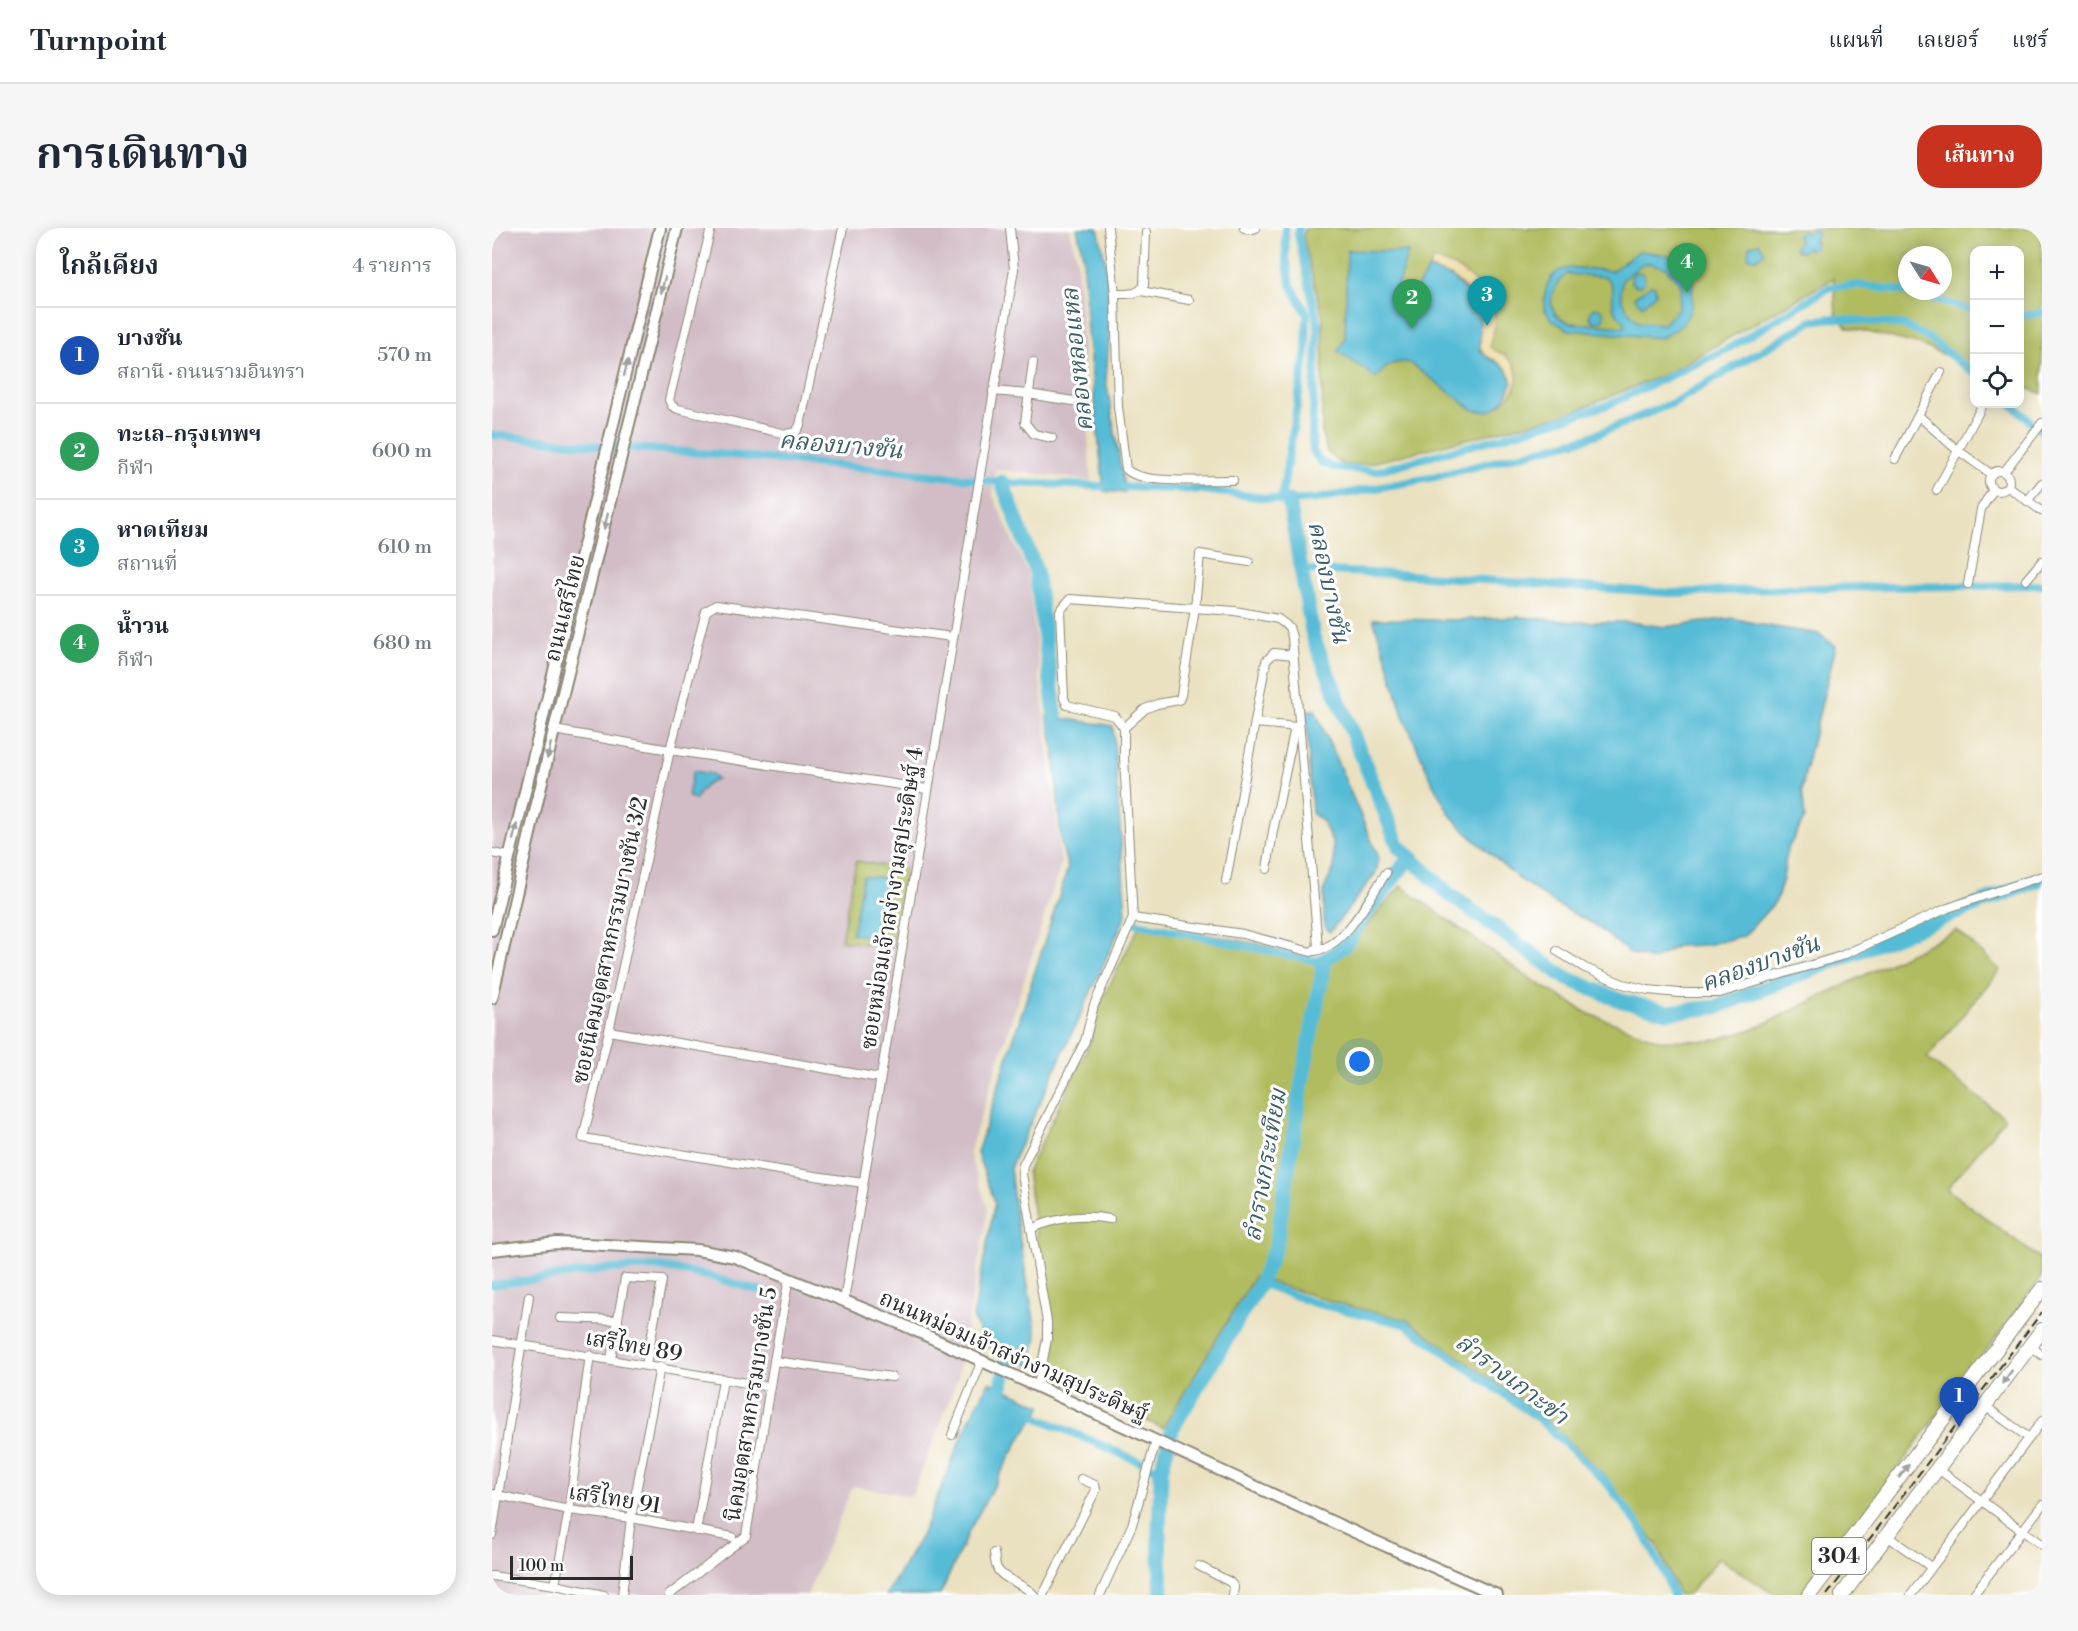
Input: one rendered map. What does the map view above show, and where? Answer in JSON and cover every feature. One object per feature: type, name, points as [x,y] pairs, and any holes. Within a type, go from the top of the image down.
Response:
[{"type":"highway","name":"304","points":[[1809,1595],[2042,1289]]},
{"type":"highway","name":"304","points":[[1842,1595],[2042,1330]]},
{"type":"highway","points":[[1865,1523],[1886,1537]]},
{"type":"main road","name":"ถนนเสรีไทย","points":[[492,930],[660,228]]},
{"type":"main road","name":"ถนนเสรีไทย","points":[[492,998],[677,228]]},
{"type":"main road","points":[[540,728],[555,730]]},
{"type":"main road","name":"ถนนหม่อมเจ้าสง่างามสุประดิษฐ์","points":[[492,1250],[557,1243],[652,1246],[697,1250],[735,1257],[985,1362],[1497,1595]]},
{"type":"street","points":[[711,228],[669,400],[678,410],[786,434],[796,432],[800,425],[843,228]]},
{"type":"street","name":"ซอยหม่อมเจ้าสง่างามสุประดิษฐ์ 4","points":[[844,1301],[1014,269],[1010,228]]},
{"type":"street","points":[[1108,228],[1115,294],[1118,407],[1126,469],[1131,475],[1143,478],[1233,480]]},
{"type":"street","points":[[1244,228],[1251,230],[1256,228]]},
{"type":"street","points":[[1141,291],[1144,285],[1146,232]]},
{"type":"street","points":[[1115,294],[1141,291],[1189,300]]},
{"type":"street","points":[[1033,362],[1025,423],[1034,434],[1052,438]]},
{"type":"street","points":[[1895,459],[1941,372]]},
{"type":"street","points":[[993,391],[1073,401]]},
{"type":"street","points":[[1936,490],[1981,408]]},
{"type":"street","points":[[1919,416],[1958,450],[1991,474]]},
{"type":"street","points":[[2004,472],[2042,423]]},
{"type":"street","points":[[1991,474],[1997,471],[2004,472],[2009,477],[2008,487],[2003,491],[1993,490]]},
{"type":"street","points":[[1991,474],[1989,484],[1993,490]]},
{"type":"street","points":[[2027,501],[2042,483]]},
{"type":"street","points":[[2008,487],[2042,511]]},
{"type":"street","points":[[1968,584],[1981,509],[1993,490]]},
{"type":"street","points":[[1124,728],[1146,709],[1156,704],[1179,700],[1195,608],[1200,554],[1249,561]]},
{"type":"street","points":[[2026,580],[2042,561]]},
{"type":"street","points":[[1033,1384],[1047,1339],[1047,1322],[1022,1174],[1023,1165],[1085,1041],[1094,1005],[1133,918],[1124,728],[1115,716],[1067,705],[1064,698],[1060,611],[1070,599],[1235,611],[1278,619],[1289,627],[1317,924],[1318,947],[1315,951]]},
{"type":"street","name":"ซอยนิคมอุตสาหกรรมบางชัน 3/2","points":[[863,1183],[583,1138],[609,1031],[669,750],[703,618],[711,606],[952,637]]},
{"type":"street","points":[[1226,881],[1266,661],[1274,652],[1293,655]]},
{"type":"street","points":[[1255,723],[1297,727]]},
{"type":"street","points":[[1268,869],[1273,831],[1297,727]]},
{"type":"street","points":[[555,730],[669,750],[927,789]]},
{"type":"street","points":[[492,854],[508,856]]},
{"type":"street","points":[[1133,918],[1243,934],[1311,952],[1329,947],[1341,936],[1353,923],[1386,873]]},
{"type":"street","points":[[1557,951],[1585,968],[1623,984],[1658,991],[1720,993],[1841,956],[1878,941],[1923,918],[2042,876]]},
{"type":"street","points":[[609,1031],[880,1078]]},
{"type":"street","points":[[1031,1229],[1068,1217],[1094,1216],[1110,1219]]},
{"type":"street","points":[[611,1359],[626,1278],[662,1280],[646,1365]]},
{"type":"street","name":"นิคมอุตสาหกรรมบางชัน 5","points":[[669,1595],[746,1536],[789,1278]]},
{"type":"street","points":[[492,1535],[495,1495],[523,1344],[529,1296]]},
{"type":"street","points":[[560,1318],[618,1320]]},
{"type":"street","name":"เสรีไทย 89","points":[[492,1340],[770,1387]]},
{"type":"street","points":[[2030,1346],[2042,1355]]},
{"type":"street","points":[[555,1585],[569,1510],[590,1355]]},
{"type":"street","points":[[774,1361],[892,1377]]},
{"type":"street","points":[[952,1435],[985,1362]]},
{"type":"street","points":[[622,1595],[631,1518],[660,1367]]},
{"type":"street","points":[[696,1531],[723,1380]]},
{"type":"street","points":[[1985,1406],[2029,1438]]},
{"type":"street","points":[[1911,1595],[2042,1421]]},
{"type":"street","points":[[1100,1595],[1132,1525],[1148,1466],[1159,1442]]},
{"type":"street","points":[[1938,1468],[2042,1545]]},
{"type":"street","points":[[1043,1595],[1096,1490],[1095,1485],[1081,1479]]},
{"type":"street","name":"เสรีไทย 91","points":[[495,1495],[569,1510],[631,1518],[732,1537]]},
{"type":"street","points":[[1973,1595],[2042,1505]]},
{"type":"street","points":[[1886,1537],[1931,1567]]},
{"type":"street","points":[[993,1553],[997,1570],[1023,1585],[1034,1595]]},
{"type":"street","points":[[1199,1566],[1230,1582],[1234,1587],[1233,1595]]},
{"type":"street","points":[[492,1576],[604,1595]]},
{"type":"shaded area","points":[[492,228],[1070,228],[1077,262],[1091,481],[995,469],[993,496],[1028,574],[1061,864],[969,1153],[988,1209],[958,1378],[912,1496],[853,1486],[807,1595],[492,1595]]},
{"type":"green space","points":[[1305,228],[2042,228],[2042,394],[2024,387],[2024,246],[1970,246],[1970,365],[1918,344],[1847,327],[1836,316],[1834,278],[1668,373],[1567,414],[1368,464],[1343,465],[1327,452],[1322,434],[1323,318],[1303,237]]},
{"type":"green space","points":[[856,861],[905,869],[891,949],[841,940]]},
{"type":"green space","points":[[1401,886],[1529,978],[1587,1013],[1659,1040],[1711,1041],[1754,1029],[1957,930],[2000,970],[1927,1058],[2005,1118],[1947,1189],[2042,1260],[2042,1276],[1803,1595],[1775,1595],[1719,1558],[1688,1595],[1679,1595],[1657,1545],[1606,1477],[1540,1414],[1407,1320],[1333,1302],[1254,1277],[1163,1428],[1044,1377],[1051,1327],[1027,1172],[1090,1043],[1098,1008],[1141,922],[1259,944],[1318,960],[1344,952]]},
{"type":"sand","points":[[1433,260],[1460,270],[1475,282],[1486,297],[1495,322],[1490,347],[1507,357],[1516,369],[1517,375],[1512,394],[1501,403],[1509,392],[1496,360],[1482,352],[1470,296],[1458,282],[1429,269]]},
{"type":"water","points":[[1077,228],[1098,228],[1107,269],[1110,326],[1106,379],[1125,493],[1104,491],[1086,321],[1083,255]]},
{"type":"water","points":[[1812,230],[1818,234],[1813,241],[1816,242],[1814,249],[1809,250],[1807,247],[1802,252],[1798,251],[1795,248],[1799,240],[1797,236],[1799,232],[1803,231],[1807,234]]},
{"type":"water","points":[[1759,243],[1765,252],[1758,258],[1748,258],[1749,246]]},
{"type":"water","points":[[1347,250],[1408,252],[1392,304],[1399,309],[1403,308],[1429,269],[1452,277],[1470,296],[1480,320],[1480,350],[1490,359],[1502,365],[1509,374],[1512,383],[1502,402],[1492,410],[1472,409],[1410,363],[1399,362],[1390,365],[1376,378],[1338,351],[1345,339]]},
{"type":"water","points":[[1639,251],[1668,255],[1676,260],[1693,282],[1692,305],[1682,325],[1662,338],[1569,330],[1553,321],[1544,309],[1545,292],[1555,273],[1573,268],[1612,271]],"holes":[[[1648,263],[1666,268],[1681,285],[1678,309],[1663,324],[1638,322],[1623,303],[1621,292],[1623,279],[1641,265]],[[1567,274],[1605,277],[1609,280],[1612,287],[1613,307],[1626,324],[1625,327],[1571,323],[1556,314],[1551,301],[1552,294],[1560,280]]]},
{"type":"water","points":[[1635,272],[1641,272],[1645,279],[1641,286],[1635,286],[1631,282],[1631,276]]},
{"type":"water","points":[[1651,285],[1655,286],[1656,294],[1642,306],[1634,297]]},
{"type":"water","points":[[1597,308],[1602,310],[1604,315],[1602,320],[1597,322],[1592,320],[1590,315],[1592,310]]},
{"type":"water","points":[[1520,617],[1575,622],[1629,622],[1665,627],[1733,618],[1819,634],[1836,646],[1802,789],[1805,818],[1787,850],[1783,879],[1776,901],[1744,936],[1706,945],[1677,946],[1653,960],[1630,953],[1595,925],[1559,906],[1519,879],[1451,816],[1433,784],[1402,713],[1373,619],[1453,620]]},
{"type":"water","points":[[1306,710],[1315,710],[1379,858],[1376,873],[1330,932],[1324,925],[1324,889],[1334,868],[1333,845],[1323,821],[1312,813]]},
{"type":"water","points":[[1047,716],[1113,726],[1126,915],[1010,1168],[1015,1212],[1037,1337],[1030,1366],[985,1345],[973,1317],[995,1202],[977,1153],[1068,868],[1061,842],[1054,749]]},
{"type":"water","points":[[693,771],[712,774],[717,779],[704,787],[695,800],[688,796]]},
{"type":"water","points":[[863,876],[888,880],[878,938],[852,934]]},
{"type":"water","points":[[989,1382],[1042,1406],[1017,1444],[968,1533],[940,1595],[886,1595],[921,1536],[967,1425]]},
{"type":"waterway","points":[[1281,501],[1306,352],[1307,314],[1291,285],[1286,258],[1285,228]]},
{"type":"waterway","points":[[1299,228],[1298,234],[1318,325],[1312,430],[1313,451],[1321,462],[1335,468],[1376,471],[1506,436],[1608,405],[1729,348],[1830,287],[1860,285],[1915,293],[1970,310]]},
{"type":"waterway","points":[[2024,315],[2042,313]]},
{"type":"waterway","name":"คลองบางชัน","points":[[492,435],[729,455],[1013,483],[1203,490],[1289,501],[1317,499],[1430,478],[1587,438],[1673,403],[1812,321],[1833,318],[1903,325],[1927,337],[1970,370]]},
{"type":"waterway","points":[[2016,408],[2042,432]]},
{"type":"waterway","points":[[1002,482],[1036,571],[1057,728],[1060,736]]},
{"type":"waterway","name":"คลองบางชัน","points":[[1289,501],[1313,637],[1399,847],[1449,894],[1566,978],[1622,1001],[1668,1012],[1717,1007],[2036,881]]},
{"type":"waterway","points":[[1302,570],[1396,574],[1670,593],[1808,588],[2042,585]]},
{"type":"waterway","name":"ลำรางกระเทียม","points":[[1162,1595],[1159,1535],[1161,1471],[1172,1429],[1260,1283],[1276,1245],[1302,1082],[1323,970],[1322,962],[1344,946],[1410,857]]},
{"type":"waterway","points":[[1136,923],[1322,962]]},
{"type":"waterway","points":[[492,1285],[610,1269],[660,1267],[709,1276],[770,1294]]},
{"type":"waterway","name":"ลำรางเกาะข่า","points":[[1260,1283],[1314,1303],[1405,1324],[1538,1418],[1607,1483],[1643,1531],[1673,1595]]},
{"type":"waterway","points":[[997,1406],[1011,1345],[1010,1336]]},
{"type":"waterway","points":[[1027,1413],[1161,1471]]},
{"type":"railway","points":[[1827,1595],[2042,1312]]},
{"type":"place","name":"น้ำวน","points":[[1687,293]]},
{"type":"place","name":"หาดเทียม","points":[[1487,326]]},
{"type":"place","name":"ทะเล-กรุงเทพฯ","points":[[1412,329]]},
{"type":"place","name":"บางชัน","points":[[1959,1427]]},
{"type":"water label","name":"คลองหลอแหล","points":[[1077,360]]}]
